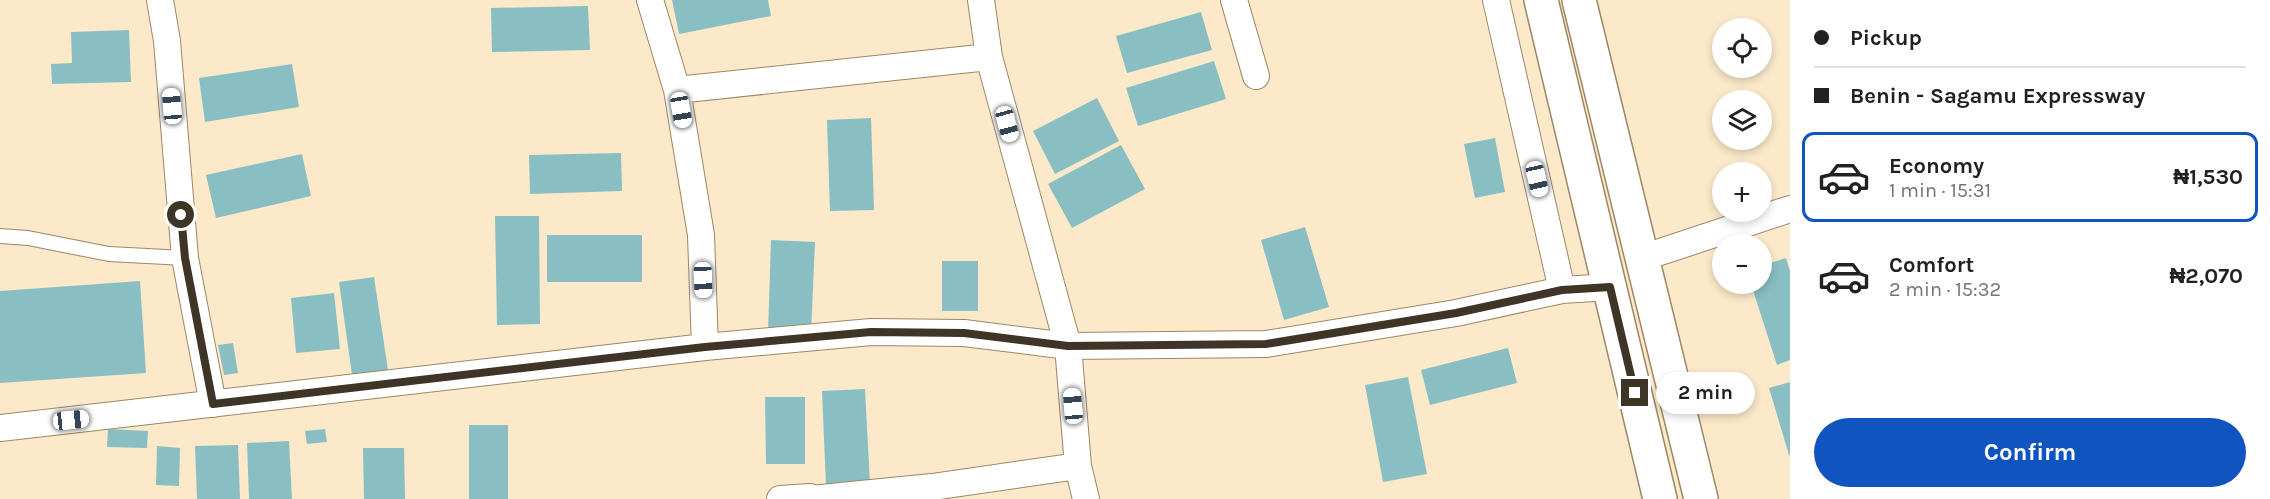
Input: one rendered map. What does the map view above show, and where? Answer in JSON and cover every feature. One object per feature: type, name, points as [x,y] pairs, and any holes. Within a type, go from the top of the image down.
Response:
[{"type":"highway","points":[[1541,0],[1660,499]]},
{"type":"highway","points":[[1579,0],[1701,499]]},
{"type":"street","points":[[160,0],[167,41],[185,258],[213,404]]},
{"type":"street","points":[[650,0],[677,90],[701,235],[705,347]]},
{"type":"street","points":[[981,0],[989,57],[1068,346],[1078,466],[1086,499]]},
{"type":"street","points":[[1234,0],[1256,76]]},
{"type":"street","points":[[1496,0],[1562,290]]},
{"type":"street","points":[[677,90],[989,57]]},
{"type":"street","points":[[1642,258],[1790,209]]},
{"type":"street","points":[[0,428],[705,347],[871,332],[964,333],[1068,346],[1266,344],[1422,320],[1562,290],[1610,287]]},
{"type":"street","points":[[780,499],[932,487],[1078,466]]},
{"type":"lane","points":[[0,236],[28,238],[109,254],[185,258]]},
{"type":"building","points":[[672,0],[768,0],[771,16],[679,34]]},
{"type":"building","points":[[588,6],[590,50],[492,52],[491,8]]},
{"type":"building","points":[[1201,12],[1212,50],[1127,73],[1116,36]]},
{"type":"building","points":[[129,30],[131,82],[52,84],[51,64],[72,63],[71,32]]},
{"type":"building","points":[[1214,61],[1226,99],[1138,126],[1126,88]]},
{"type":"building","points":[[292,64],[299,107],[205,122],[199,78]]},
{"type":"building","points":[[1097,98],[1119,141],[1055,174],[1033,131]]},
{"type":"building","points":[[871,118],[874,210],[830,211],[827,120]]},
{"type":"building","points":[[1495,138],[1505,192],[1475,198],[1464,144]]},
{"type":"building","points":[[1121,145],[1145,189],[1072,228],[1048,184]]},
{"type":"building","points":[[621,153],[622,191],[530,194],[529,155]]},
{"type":"building","points":[[302,154],[311,196],[216,218],[206,175]]},
{"type":"building","points":[[495,216],[539,216],[540,324],[497,325]]},
{"type":"building","points":[[1305,227],[1329,307],[1284,320],[1261,240]]},
{"type":"building","points":[[547,235],[642,235],[642,282],[547,282]]},
{"type":"building","points":[[771,240],[815,242],[811,334],[768,332]]},
{"type":"building","points":[[1786,258],[1790,271],[1790,360],[1777,365],[1754,294],[1772,294],[1772,262]]},
{"type":"building","points":[[942,261],[978,261],[978,311],[942,311]]},
{"type":"building","points":[[374,277],[388,370],[352,375],[339,282]]},
{"type":"building","points":[[140,281],[146,373],[0,383],[0,291]]},
{"type":"building","points":[[334,293],[340,349],[296,353],[291,298]]},
{"type":"building","points":[[233,343],[238,373],[224,375],[218,345]]},
{"type":"building","points":[[1508,348],[1517,383],[1430,405],[1421,370]]},
{"type":"building","points":[[1408,377],[1427,474],[1383,482],[1365,385]]},
{"type":"building","points":[[1790,382],[1790,455],[1789,455],[1769,388]]},
{"type":"building","points":[[865,389],[870,484],[826,486],[822,391]]},
{"type":"building","points":[[765,397],[805,397],[805,464],[766,464]]},
{"type":"building","points":[[469,425],[508,425],[508,499],[469,499]]},
{"type":"building","points":[[108,429],[148,431],[147,448],[107,447]]},
{"type":"building","points":[[325,429],[327,442],[307,444],[305,431]]},
{"type":"building","points":[[289,441],[292,499],[249,499],[247,443]]},
{"type":"building","points":[[238,445],[240,499],[197,499],[195,446]]},
{"type":"building","points":[[157,446],[180,448],[179,486],[156,485]]},
{"type":"building","points":[[363,448],[404,448],[405,499],[364,499]]},
{"type":"route","points":[[181,215],[185,258],[213,404],[705,347],[871,332],[964,333],[1068,346],[1266,344],[1387,326],[1562,290],[1610,287],[1635,393]]}]
